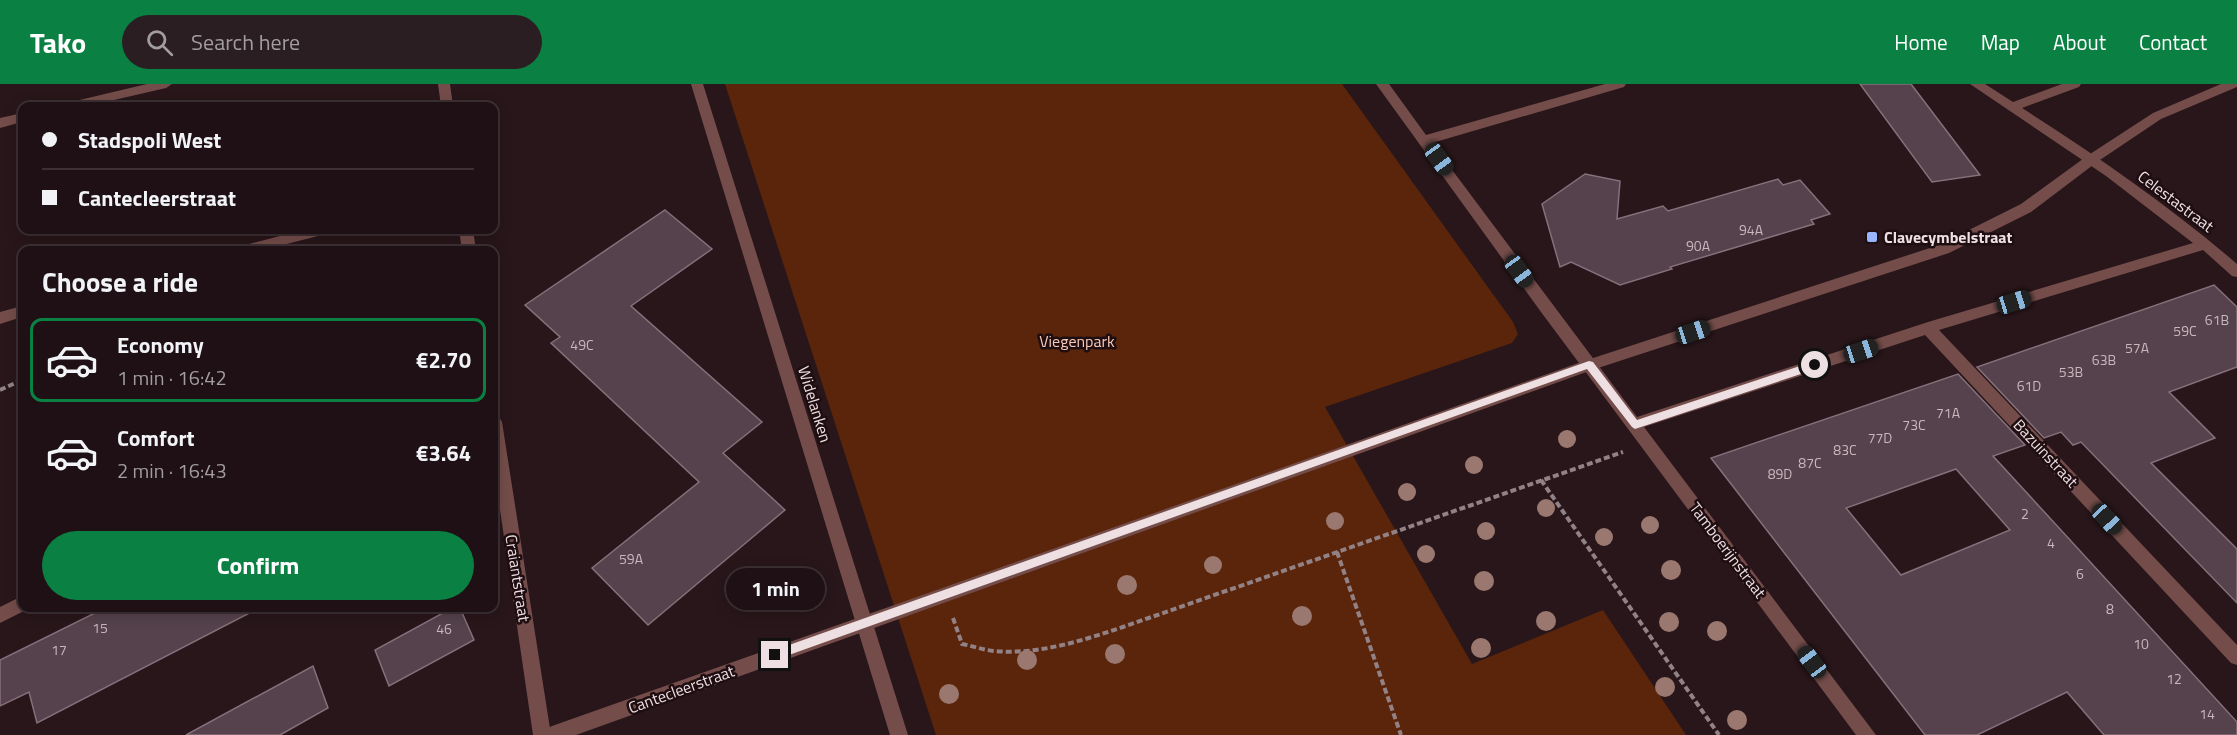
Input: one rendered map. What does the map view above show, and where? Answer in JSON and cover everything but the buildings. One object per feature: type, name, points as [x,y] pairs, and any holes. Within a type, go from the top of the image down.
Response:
[{"type":"street","points":[[88,102],[166,84]]},
{"type":"street","points":[[444,84],[446,102]]},
{"type":"street","name":"Widelanken","points":[[697,84],[899,735]]},
{"type":"street","name":"Tamboerijnstraat","points":[[1382,84],[1867,735]]},
{"type":"street","points":[[1425,140],[1620,84]]},
{"type":"street","name":"Celestastraat","points":[[1976,84],[2092,159],[2206,244],[2237,272]]},
{"type":"street","points":[[2011,106],[2075,84]]},
{"type":"street","points":[[1589,364],[1944,249],[1988,229],[2026,207],[2157,116],[2233,84]]},
{"type":"street","points":[[0,123],[18,119]]},
{"type":"street","points":[[260,246],[306,234]]},
{"type":"street","points":[[1635,424],[1928,328],[2206,244]]},
{"type":"street","points":[[0,318],[18,313]]},
{"type":"street","name":"Bazuinstraat","points":[[1928,328],[2237,657]]},
{"type":"street","name":"Cantecleerstraat","points":[[552,735],[1589,364]]},
{"type":"street","name":"Craiantstraat","points":[[498,448],[542,735]]},
{"type":"street","points":[[0,615],[18,606]]},
{"type":"path","points":[[0,390],[18,382]]},
{"type":"path","points":[[944,595],[962,644],[995,651],[1031,650],[1105,633],[1649,443]]},
{"type":"path","points":[[1541,480],[1719,735]]},
{"type":"path","points":[[1337,552],[1401,735]]},
{"type":"green space","name":"Viegenpark","points":[[725,84],[1342,84],[1513,322],[1518,334],[1512,343],[1325,407],[1472,664],[1603,610],[1686,735],[936,735]]},
{"type":"place","name":"Clavecymbelstraat","points":[[1872,237]]},
{"type":"route","points":[[775,655],[1589,364],[1635,424],[1815,365]]}]
